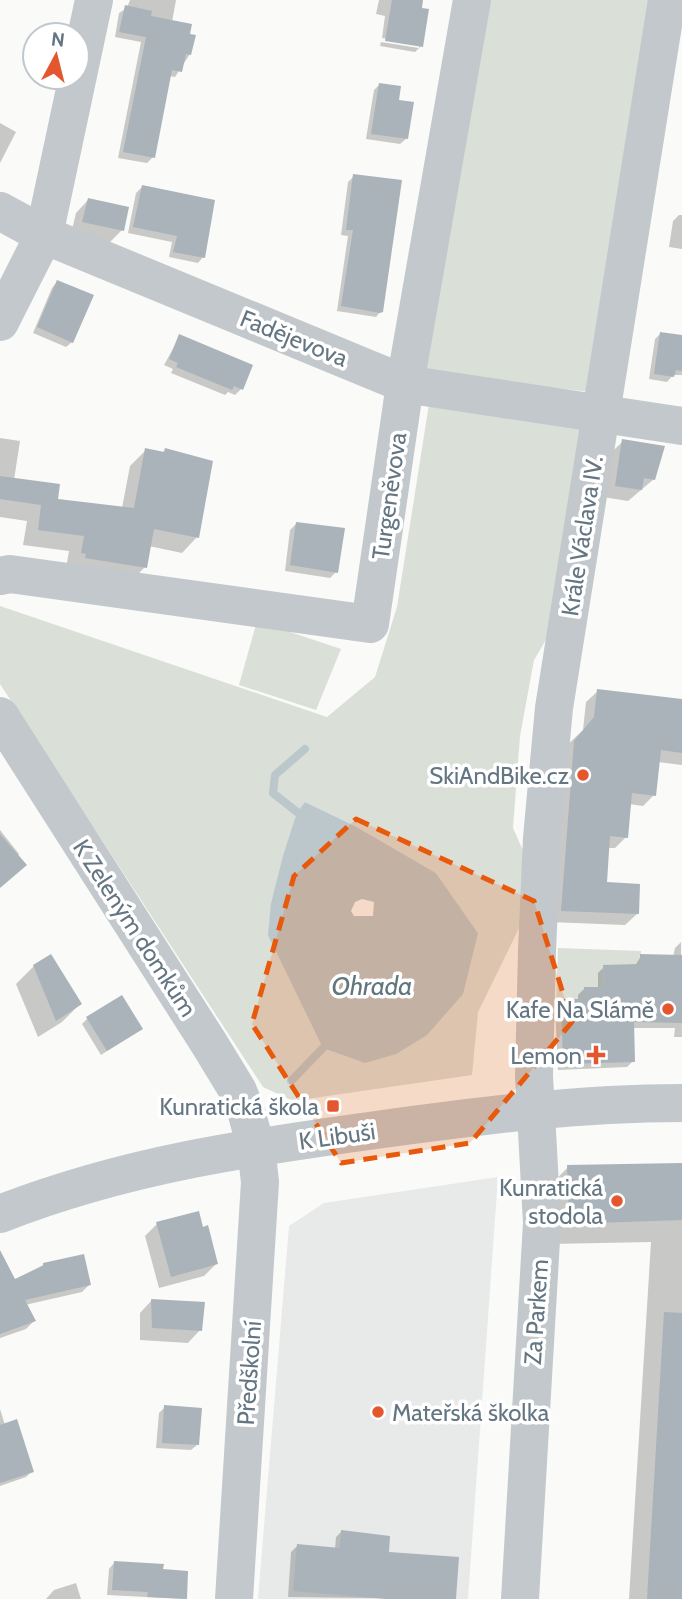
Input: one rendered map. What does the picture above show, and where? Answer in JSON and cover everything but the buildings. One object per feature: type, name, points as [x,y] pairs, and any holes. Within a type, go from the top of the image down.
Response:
[{"type":"street","points":[[0,322],[44,235],[94,0]]},
{"type":"street","name":"Turgeněvova","points":[[0,576],[9,574],[370,624],[405,384],[472,0]]},
{"type":"street","name":"Krále Václava IV.","points":[[534,1093],[542,838],[554,708],[667,0]]},
{"type":"street","name":"Fadějevova","points":[[0,211],[44,235],[405,384],[682,426]]},
{"type":"street","name":"K Zeleným domkům","points":[[0,716],[238,1091],[256,1147]]},
{"type":"street","name":"K Libuši","points":[[0,1214],[110,1177],[185,1158],[256,1147],[534,1093],[682,1103]]},
{"type":"street","name":"Za Parkem","points":[[520,1599],[542,1223],[534,1093]]},
{"type":"street","name":"Předškolní","points":[[234,1599],[261,1198],[256,1147]]},
{"type":"highlighted area","points":[[356,819],[534,901],[572,1022],[470,1143],[341,1163],[252,1024],[294,876]]},
{"type":"shaded area","points":[[484,0],[654,0],[591,392],[423,373]]},
{"type":"shaded area","points":[[429,404],[586,426],[553,628],[534,660],[520,736],[513,828],[525,855],[525,916],[478,1012],[472,1075],[293,1101],[263,1087],[0,684],[0,606],[327,717],[375,677],[397,607]],"holes":[[[305,802],[355,826],[436,873],[478,933],[323,1048],[271,903],[297,812]]]},
{"type":"shaded area","points":[[257,621],[341,649],[316,710],[239,685]]},
{"type":"shaded area","points":[[558,948],[641,951],[642,1021],[603,965],[604,987],[584,987],[584,999],[556,1003]]},
{"type":"shaded area","name":"Mateřská školka","points":[[498,1177],[468,1599],[258,1599],[289,1226],[324,1203]]},
{"type":"water","name":"Ohrada","points":[[305,802],[355,826],[436,873],[478,933],[463,994],[427,1035],[396,1054],[365,1063],[323,1048],[268,935],[271,903],[297,812]],"holes":[[[362,899],[374,902],[373,916],[354,916],[351,911],[355,902]]]},
{"type":"waterway","points":[[297,812],[273,793],[275,775],[305,749]]},
{"type":"waterway","points":[[291,1081],[323,1048]]},
{"type":"place","name":"SkiAndBike.cz","points":[[583,775]]},
{"type":"place","name":"Kafe Na Slámě","points":[[668,1009]]},
{"type":"place","name":"Lemon","points":[[596,1055]]},
{"type":"place","name":"Kunratická škola","points":[[333,1106]]},
{"type":"place","name":"Kunratická stodola","points":[[617,1201]]},
{"type":"place","name":"Mateřská školka","points":[[378,1412]]}]
